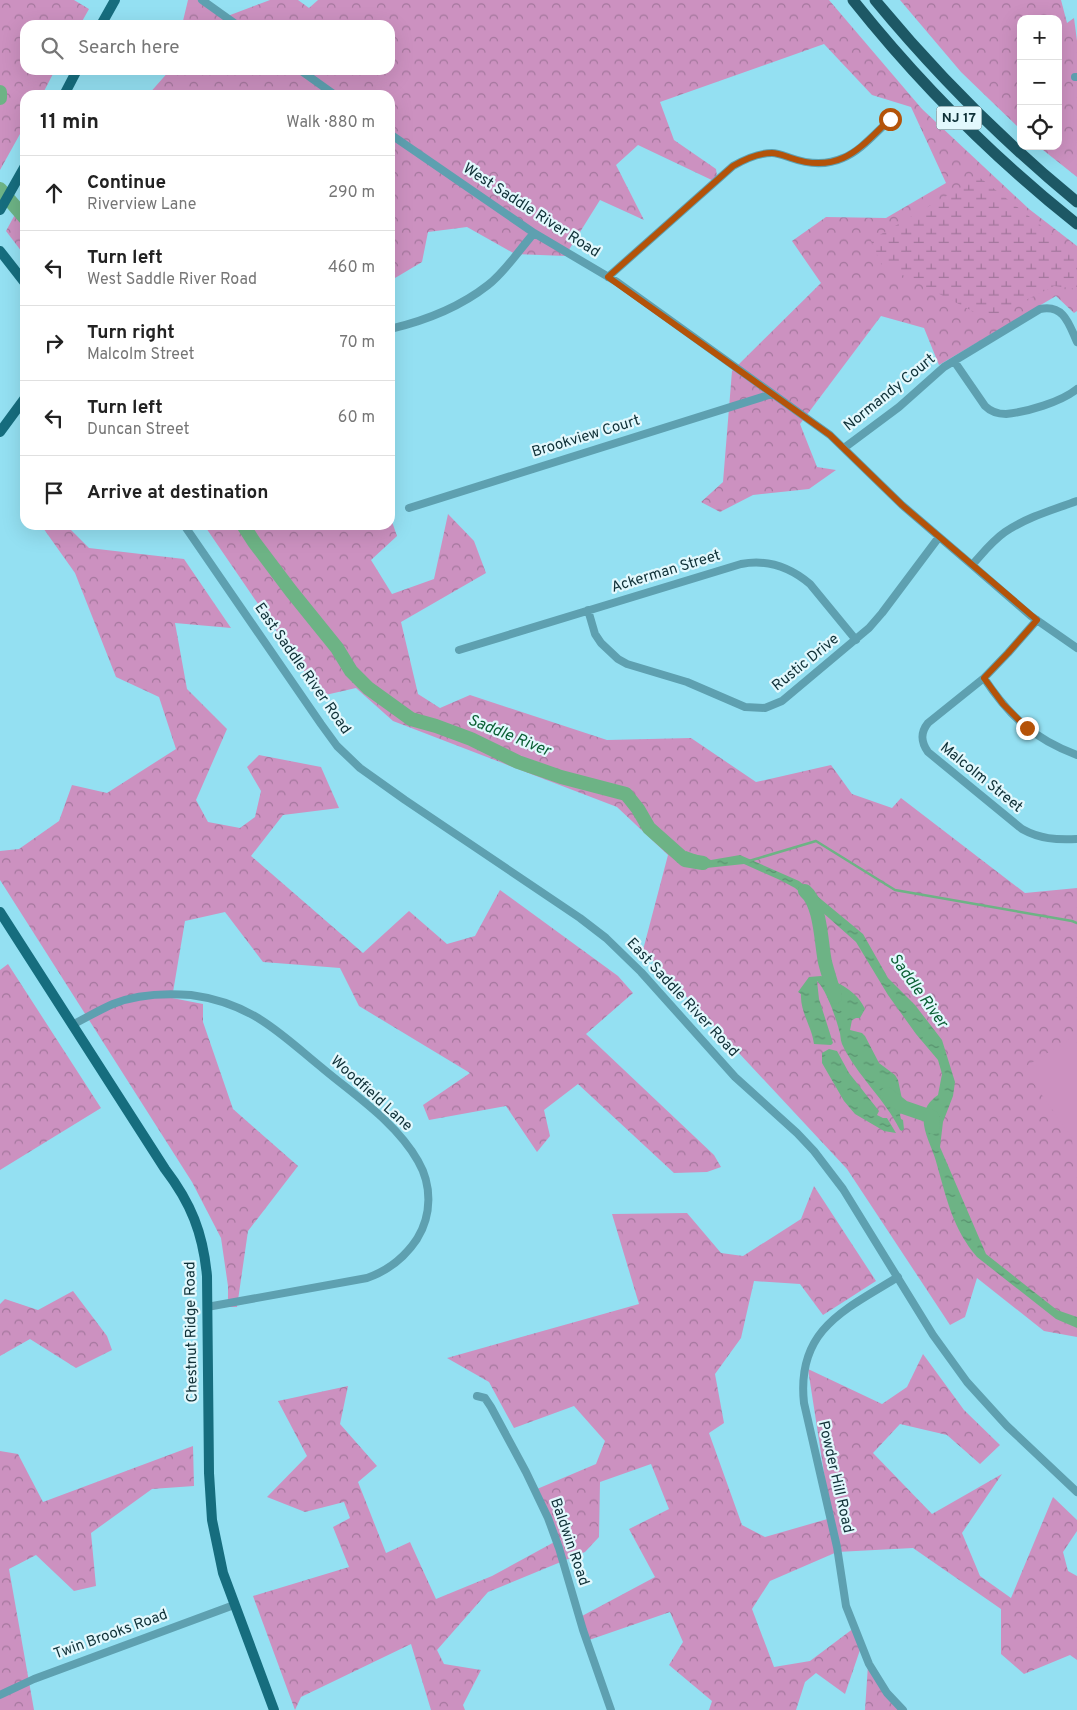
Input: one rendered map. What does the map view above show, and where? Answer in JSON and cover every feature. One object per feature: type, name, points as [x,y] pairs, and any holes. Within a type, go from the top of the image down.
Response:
[{"type":"highway","name":"NJ 17","points":[[853,0],[897,52],[957,117],[1020,176],[1077,224]]},
{"type":"highway","name":"NJ 17","points":[[875,0],[924,57],[974,110],[1036,168],[1077,202]]},
{"type":"main road","points":[[104,20],[115,0]]},
{"type":"main road","points":[[67,90],[74,75]]},
{"type":"main road","points":[[0,210],[20,175]]},
{"type":"main road","points":[[0,251],[20,277]]},
{"type":"main road","points":[[0,432],[20,405]]},
{"type":"main road","name":"Chestnut Ridge Road","points":[[0,912],[188,1203],[196,1220],[205,1257],[207,1276],[210,1493],[217,1546],[234,1605],[274,1710]]},
{"type":"street","points":[[202,0],[230,20]]},
{"type":"street","points":[[307,75],[328,90]]},
{"type":"street","points":[[608,277],[742,160],[762,154],[774,153],[803,162],[826,164],[844,158],[855,151],[890,119]]},
{"type":"street","name":"West Saddle River Road","points":[[395,137],[534,233],[608,277],[830,435],[902,505],[939,537],[1037,620],[1077,648]]},
{"type":"street","points":[[395,328],[425,319],[450,308],[490,284],[534,233]]},
{"type":"street","name":"Normandy Court","points":[[844,448],[899,407],[944,367],[1040,309],[1047,307],[1058,310],[1064,315],[1077,342]]},
{"type":"street","name":"Normandy Court","points":[[954,361],[984,406],[990,411],[1005,414],[1036,407],[1077,389]]},
{"type":"street","name":"Brookview Court","points":[[409,508],[772,394]]},
{"type":"street","points":[[972,565],[990,545],[1018,524],[1077,501]]},
{"type":"street","name":"East Saddle River Road","points":[[187,530],[340,749],[360,768],[405,800],[572,912],[624,955],[735,1077],[797,1133],[814,1151],[843,1189],[933,1335],[967,1382],[1007,1426],[1077,1492]]},
{"type":"street","name":"Rustic Drive","points":[[588,610],[595,634],[601,643],[618,659],[627,664],[687,682],[745,707],[755,708],[774,705],[782,701],[856,640],[882,613],[939,537]]},
{"type":"street","name":"Ackerman Street","points":[[459,650],[741,564],[757,562],[770,563],[792,570],[810,584],[856,640]]},
{"type":"street","name":"Malcolm Street","points":[[1037,620],[984,678],[928,723],[922,734],[924,747],[1022,829],[1051,840],[1077,839]]},
{"type":"street","points":[[984,678],[1003,704],[1027,728],[1043,740],[1077,755]]},
{"type":"street","name":"Woodfield Lane","points":[[72,1024],[114,1004],[138,997],[156,995],[192,996],[222,1002],[238,1008],[272,1027],[379,1115],[400,1136],[419,1162],[428,1184],[429,1200],[426,1223],[413,1244],[392,1265],[379,1274],[367,1278],[207,1307]]},
{"type":"street","name":"Powder Hill Road","points":[[898,1277],[838,1314],[828,1324],[811,1349],[805,1365],[802,1391],[837,1547],[846,1606],[869,1664],[887,1693],[904,1710]]},
{"type":"street","name":"Baldwin Road","points":[[477,1396],[485,1398],[491,1407],[548,1518],[559,1548],[583,1630],[611,1710]]},
{"type":"street","name":"Twin Brooks Road","points":[[0,1695],[34,1679],[234,1605]]},
{"type":"green space","points":[[0,0],[74,0],[89,9],[83,20],[20,20],[20,75],[52,75],[45,90],[20,90],[20,134],[0,170]]},
{"type":"green space","points":[[188,0],[201,0],[225,17],[270,0],[298,0],[309,8],[318,0],[829,0],[922,109],[1029,209],[1077,246],[1077,311],[1074,313],[1056,296],[939,365],[924,328],[881,316],[800,424],[817,467],[836,470],[809,489],[753,495],[720,512],[701,502],[723,482],[732,371],[821,283],[792,241],[826,217],[886,218],[946,183],[911,107],[872,95],[824,44],[660,102],[674,140],[716,169],[718,183],[638,145],[616,165],[644,220],[600,200],[565,256],[515,254],[467,227],[428,232],[422,262],[395,278],[395,90],[152,90],[166,75],[395,75],[395,20],[183,20]]},
{"type":"green space","points":[[900,0],[1061,0],[1067,23],[1074,18],[1077,41],[1077,177],[1043,150],[1062,150],[1062,15],[1017,15],[1017,126],[961,72]]},
{"type":"green space","points":[[979,177],[1077,254],[1077,289],[1054,286],[988,319],[881,264],[871,240]]},
{"type":"green space","points":[[20,205],[20,249],[6,231]]},
{"type":"green space","points":[[448,514],[474,541],[486,573],[401,622],[418,694],[440,708],[470,695],[607,740],[691,738],[756,782],[831,765],[852,794],[892,808],[901,798],[1025,893],[1077,888],[1077,1337],[1044,1331],[977,1278],[965,1317],[950,1325],[847,1169],[643,950],[668,855],[617,807],[393,721],[356,688],[321,696],[207,530],[395,530],[397,536],[371,560],[392,594],[434,579]]},
{"type":"green space","points":[[45,530],[71,530],[89,548],[184,559],[231,628],[175,623],[187,689],[227,729],[196,800],[208,822],[240,828],[255,817],[261,791],[247,767],[259,755],[321,767],[339,808],[283,815],[251,856],[363,953],[409,911],[447,944],[475,936],[500,890],[618,976],[633,993],[586,1034],[714,1155],[721,1167],[707,1172],[674,1173],[578,1084],[544,1110],[550,1136],[537,1152],[506,1106],[429,1120],[423,1105],[470,1073],[359,1006],[340,968],[263,962],[225,912],[185,921],[172,998],[203,1004],[203,1022],[233,1109],[298,1166],[248,1231],[237,1307],[228,1307],[228,1286],[221,1238],[192,1182],[0,880],[0,851],[19,849],[59,821],[72,785],[107,793],[176,749],[159,697],[116,677],[75,573]]},
{"type":"green space","points":[[8,964],[101,1108],[0,1170],[0,970]]},
{"type":"green space","points":[[1072,1038],[1077,1045],[1077,1151],[1073,1155],[1072,1138],[1023,1068]]},
{"type":"green space","points":[[814,1186],[876,1281],[823,1315],[800,1284],[754,1281],[741,1338],[715,1374],[724,1423],[709,1433],[742,1525],[765,1537],[831,1518],[808,1369],[882,1404],[907,1387],[923,1354],[964,1410],[1000,1445],[980,1464],[947,1435],[900,1424],[873,1453],[932,1514],[1002,1474],[962,1533],[980,1576],[1011,1598],[1053,1497],[1077,1520],[1077,1531],[1063,1552],[1068,1571],[1077,1576],[1077,1660],[1070,1655],[1024,1674],[1001,1654],[1001,1609],[913,1548],[837,1552],[770,1581],[752,1609],[774,1667],[810,1661],[854,1628],[860,1650],[845,1694],[816,1673],[805,1682],[796,1710],[709,1710],[712,1701],[669,1665],[683,1642],[670,1612],[589,1640],[582,1616],[655,1577],[629,1529],[669,1509],[651,1464],[600,1482],[599,1537],[585,1552],[488,1592],[437,1650],[444,1664],[481,1670],[463,1705],[465,1710],[431,1710],[411,1644],[301,1697],[295,1710],[253,1596],[349,1567],[333,1527],[350,1518],[344,1502],[305,1512],[267,1497],[307,1456],[278,1401],[348,1386],[340,1424],[377,1466],[358,1482],[386,1553],[410,1542],[436,1599],[492,1576],[558,1540],[537,1489],[596,1464],[605,1441],[574,1406],[514,1428],[489,1382],[447,1358],[639,1304],[612,1214],[687,1213],[721,1253],[743,1256],[801,1219]]},
{"type":"green space","points":[[73,1291],[107,1336],[112,1350],[76,1368],[30,1339],[0,1356],[0,1304],[5,1299],[38,1310]]},
{"type":"green space","points":[[193,1446],[194,1486],[152,1489],[91,1533],[96,1586],[74,1591],[36,1555],[9,1569],[34,1710],[0,1710],[0,1451],[18,1454],[43,1502]]},
{"type":"green space","points":[[868,1665],[899,1710],[865,1710]]},
{"type":"water","points":[[686,851],[711,860],[740,855],[799,881],[863,934],[888,978],[915,1005],[942,1040],[955,1082],[953,1096],[943,1122],[940,1147],[986,1254],[1057,1310],[1077,1317],[1077,1328],[1056,1319],[977,1257],[962,1236],[948,1202],[924,1125],[926,1107],[938,1095],[942,1074],[938,1060],[916,1034],[888,995],[856,942],[795,888],[744,864],[697,869],[685,863]]},
{"type":"water","points":[[821,976],[840,984],[852,992],[862,1003],[865,1009],[860,1018],[852,1020],[850,1030],[862,1033],[865,1036],[879,1063],[895,1075],[898,1080],[902,1099],[900,1115],[903,1120],[904,1129],[902,1131],[848,1056],[842,1044],[838,1025],[830,1004],[824,990],[817,981],[819,999],[833,1043],[831,1045],[814,1044],[802,1007],[801,994],[798,992],[809,977]]},
{"type":"water","points":[[829,1049],[837,1051],[849,1073],[879,1111],[877,1115],[887,1118],[896,1133],[884,1131],[855,1114],[844,1101],[822,1063],[822,1053]]},
{"type":"waterway","name":"Saddle River","points":[[0,92],[0,98]]},
{"type":"waterway","name":"Saddle River","points":[[0,189],[20,212]]},
{"type":"waterway","name":"Saddle River","points":[[246,530],[291,591],[337,648],[351,671],[368,688],[411,719],[471,739],[518,762],[561,777],[626,794],[638,809],[649,828],[685,860],[703,863]]},
{"type":"waterway","points":[[749,861],[816,841],[895,890],[1077,923]]},
{"type":"waterway","name":"Saddle River","points":[[805,891],[810,897],[817,914],[825,962],[835,997]]},
{"type":"waterway","name":"Saddle River","points":[[887,1094],[903,1107],[932,1117],[933,1127]]},
{"type":"route","points":[[890,119],[855,151],[844,158],[826,164],[803,162],[774,153],[762,154],[742,160],[608,277],[830,435],[902,505],[1037,620],[984,678],[996,696],[1016,719],[1027,728]]}]
